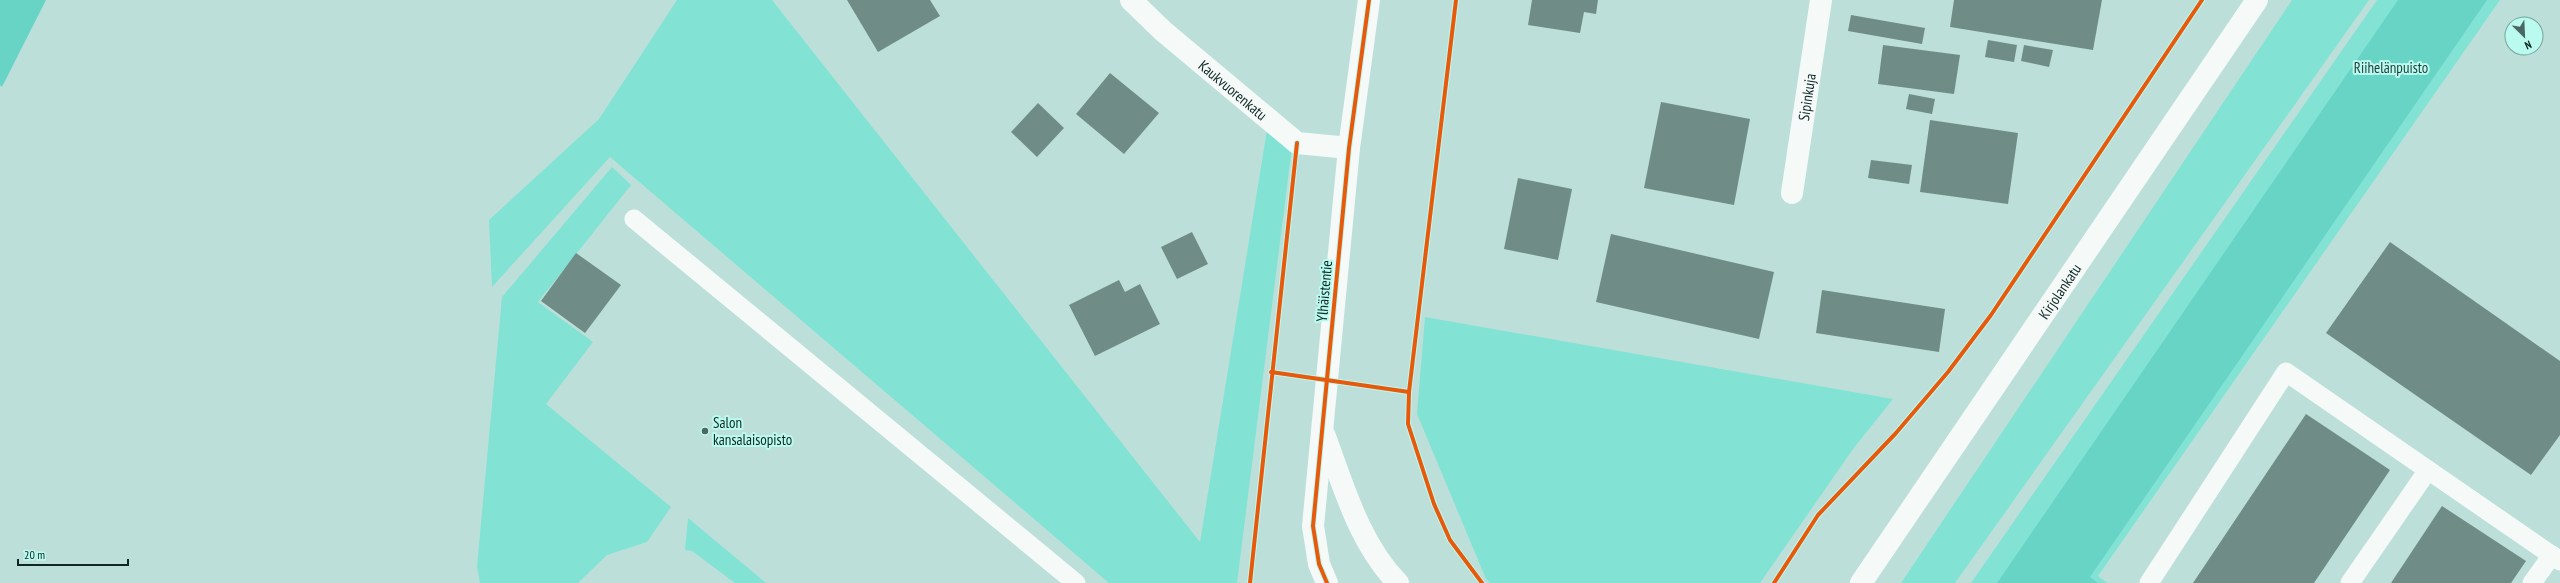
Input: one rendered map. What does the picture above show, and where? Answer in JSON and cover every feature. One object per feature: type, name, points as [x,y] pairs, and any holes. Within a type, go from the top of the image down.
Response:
[{"type":"street","name":"Kaukvuorenkatu","points":[[1131,0],[1163,31],[1297,143],[1349,148]]},
{"type":"street","name":"Ylhäistentie","points":[[1327,583],[1319,564],[1313,526],[1349,148],[1369,0]]},
{"type":"street","name":"Sipinkuja","points":[[1792,193],[1821,0]]},
{"type":"street","name":"Kirjolankatu","points":[[1861,583],[2257,0]]},
{"type":"street","name":"Ylhäistentie","points":[[1323,429],[1352,509],[1376,557],[1392,581]]},
{"type":"lane","points":[[634,219],[1076,583]]},
{"type":"lane","points":[[2149,583],[2286,372],[2556,558],[2532,583]]},
{"type":"lane","points":[[2350,583],[2428,470]]},
{"type":"green space","points":[[0,0],[46,0],[2,87],[0,85]]},
{"type":"green space","points":[[677,0],[772,0],[1200,542],[1267,130],[1292,147],[1237,583],[1109,583],[610,157],[492,287],[489,220],[599,119]]},
{"type":"green space","points":[[2292,0],[2369,0],[1955,583],[1901,583]]},
{"type":"green space","name":"Riihelänpuisto","points":[[2377,0],[2500,0],[2098,576],[2107,583],[1971,583]]},
{"type":"green space","name":"Riihelänpuisto","points":[[2398,0],[2487,0],[2090,577],[2098,583],[1997,583]]},
{"type":"green space","points":[[612,167],[631,185],[538,302],[593,342],[546,404],[671,507],[647,542],[607,555],[578,583],[480,583],[477,566],[502,297]]},
{"type":"green space","points":[[1425,317],[1893,399],[1853,449],[1760,583],[1490,583],[1486,579],[1417,414]]},
{"type":"green space","points":[[688,518],[766,583],[735,583],[692,551],[685,550]]},
{"type":"building","points":[[847,0],[930,0],[940,16],[878,52]]},
{"type":"building","points":[[1532,0],[1598,0],[1596,14],[1584,12],[1580,33],[1528,25]]},
{"type":"building","points":[[1954,0],[2102,0],[2093,50],[1950,27]]},
{"type":"building","points":[[1851,15],[1925,28],[1922,44],[1848,31]]},
{"type":"building","points":[[1988,40],[2017,45],[2014,62],[1985,57]]},
{"type":"building","points":[[1883,45],[1960,55],[1954,94],[1878,84]]},
{"type":"building","points":[[2024,45],[2053,50],[2049,67],[2021,61]]},
{"type":"building","points":[[1110,73],[1159,113],[1124,154],[1076,114]]},
{"type":"building","points":[[1909,94],[1935,99],[1932,114],[1906,109]]},
{"type":"building","points":[[1661,102],[1750,119],[1734,205],[1644,188]]},
{"type":"building","points":[[1038,103],[1064,128],[1037,157],[1011,132]]},
{"type":"building","points":[[1930,120],[2018,133],[2008,204],[1920,192]]},
{"type":"building","points":[[1871,160],[1912,165],[1909,184],[1868,178]]},
{"type":"building","points":[[1518,178],[1572,189],[1558,260],[1504,249]]},
{"type":"building","points":[[1192,232],[1208,264],[1177,279],[1161,247]]},
{"type":"building","points":[[1611,234],[1774,272],[1759,339],[1596,302]]},
{"type":"building","points":[[2390,242],[2560,361],[2560,435],[2531,475],[2326,333]]},
{"type":"building","points":[[576,253],[621,285],[585,333],[541,301]]},
{"type":"building","points":[[1119,280],[1125,292],[1140,284],[1160,324],[1095,356],[1069,305]]},
{"type":"building","points":[[1822,290],[1945,309],[1939,352],[1816,333]]},
{"type":"building","points":[[2306,414],[2390,470],[2314,583],[2193,583]]},
{"type":"building","points":[[2442,506],[2526,561],[2511,583],[2391,583]]},
{"type":"cycle path","points":[[1327,583],[1319,564],[1313,526],[1349,148],[1369,0]]},
{"type":"cycle path","points":[[1456,0],[1409,392],[1408,424],[1434,504],[1450,540],[1482,583]]},
{"type":"cycle path","points":[[1774,583],[1818,515],[1896,433],[1948,372],[1991,315],[2202,0]]},
{"type":"cycle path","points":[[1250,583],[1297,143]]},
{"type":"cycle path","points":[[1271,372],[1409,392]]},
{"type":"place","name":"Salon kansalaisopisto","points":[[705,431]]}]
